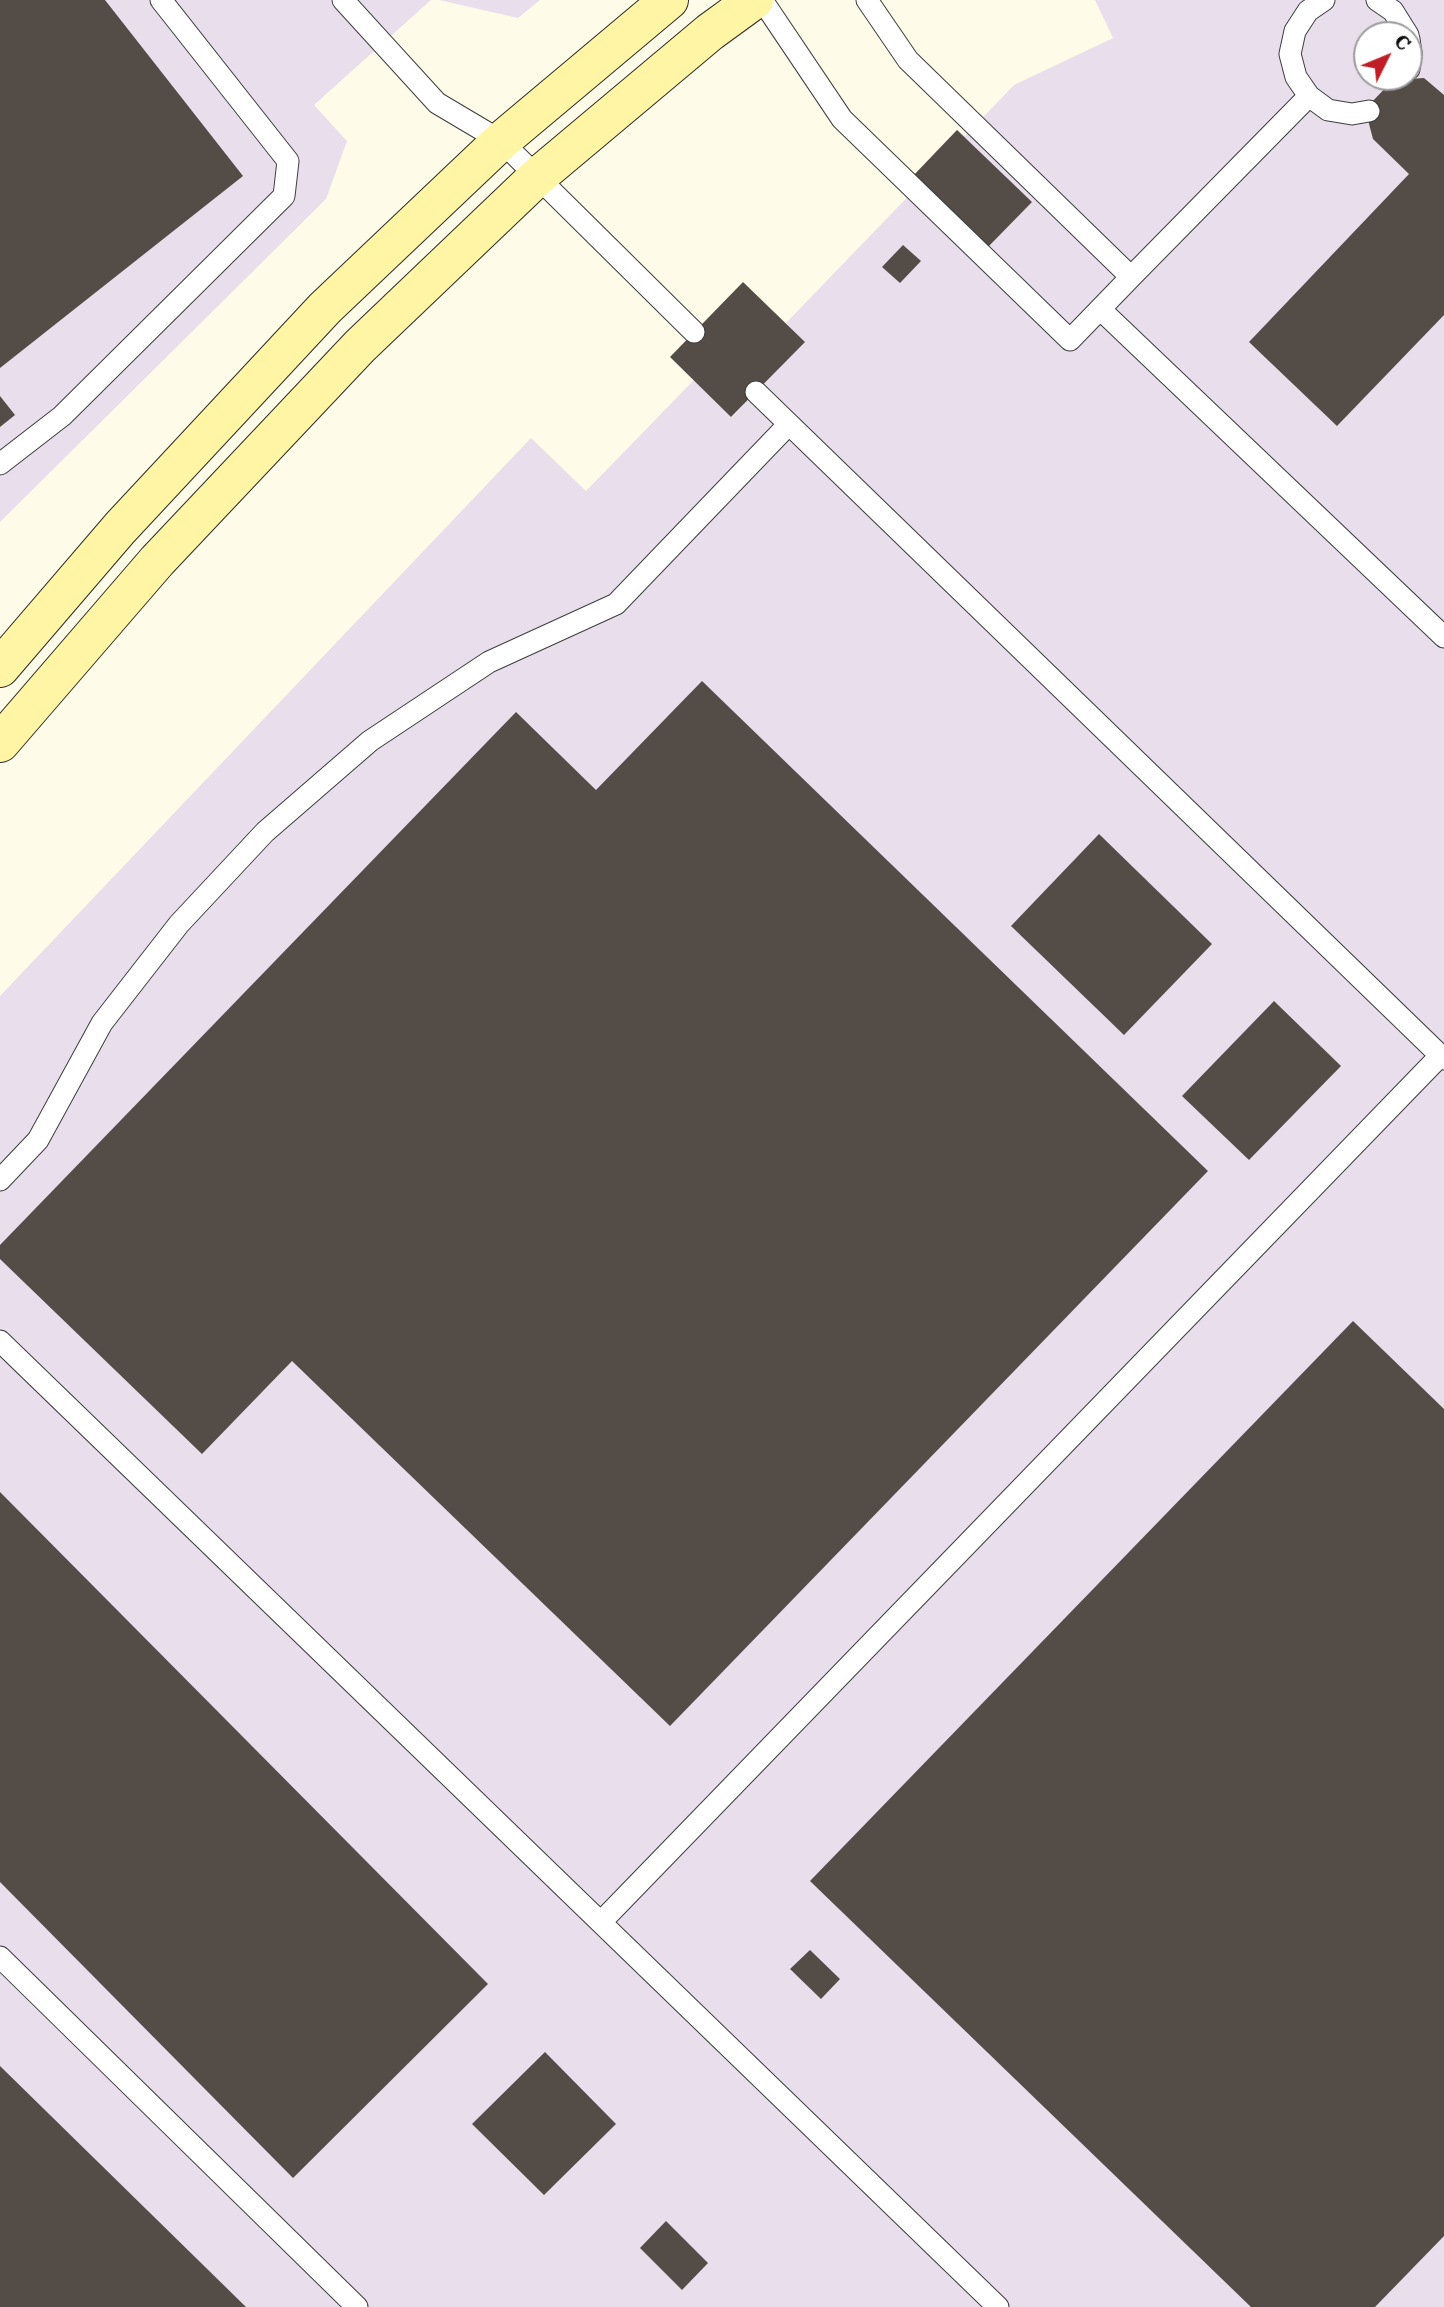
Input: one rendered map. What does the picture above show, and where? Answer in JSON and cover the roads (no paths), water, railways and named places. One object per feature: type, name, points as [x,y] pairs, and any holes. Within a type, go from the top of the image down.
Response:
[{"type":"main road","points":[[0,668],[120,528],[325,308],[501,141],[668,0]]},
{"type":"main road","points":[[0,743],[157,561],[360,346],[536,178],[710,32],[754,0]]},
{"type":"lane","points":[[0,464],[61,416],[284,195],[288,161],[161,0]]},
{"type":"lane","points":[[762,0],[842,119],[1070,340],[1309,96]]},
{"type":"lane","points":[[867,0],[908,60],[1131,277]]},
{"type":"lane","points":[[1324,0],[1300,21],[1290,54],[1296,77],[1309,96],[1328,110],[1352,114],[1369,111]]},
{"type":"lane","points":[[351,3],[437,103],[501,141],[694,332]]},
{"type":"lane","points":[[1391,4],[1400,21]]},
{"type":"lane","points":[[1100,309],[1444,638]]},
{"type":"lane","points":[[601,1922],[1442,1057],[756,392]]},
{"type":"lane","points":[[0,1180],[38,1140],[102,1023],[179,924],[265,832],[370,741],[489,662],[615,604],[789,424]]},
{"type":"lane","points":[[0,1341],[998,2307]]},
{"type":"lane","points":[[0,1957],[357,2307]]}]
